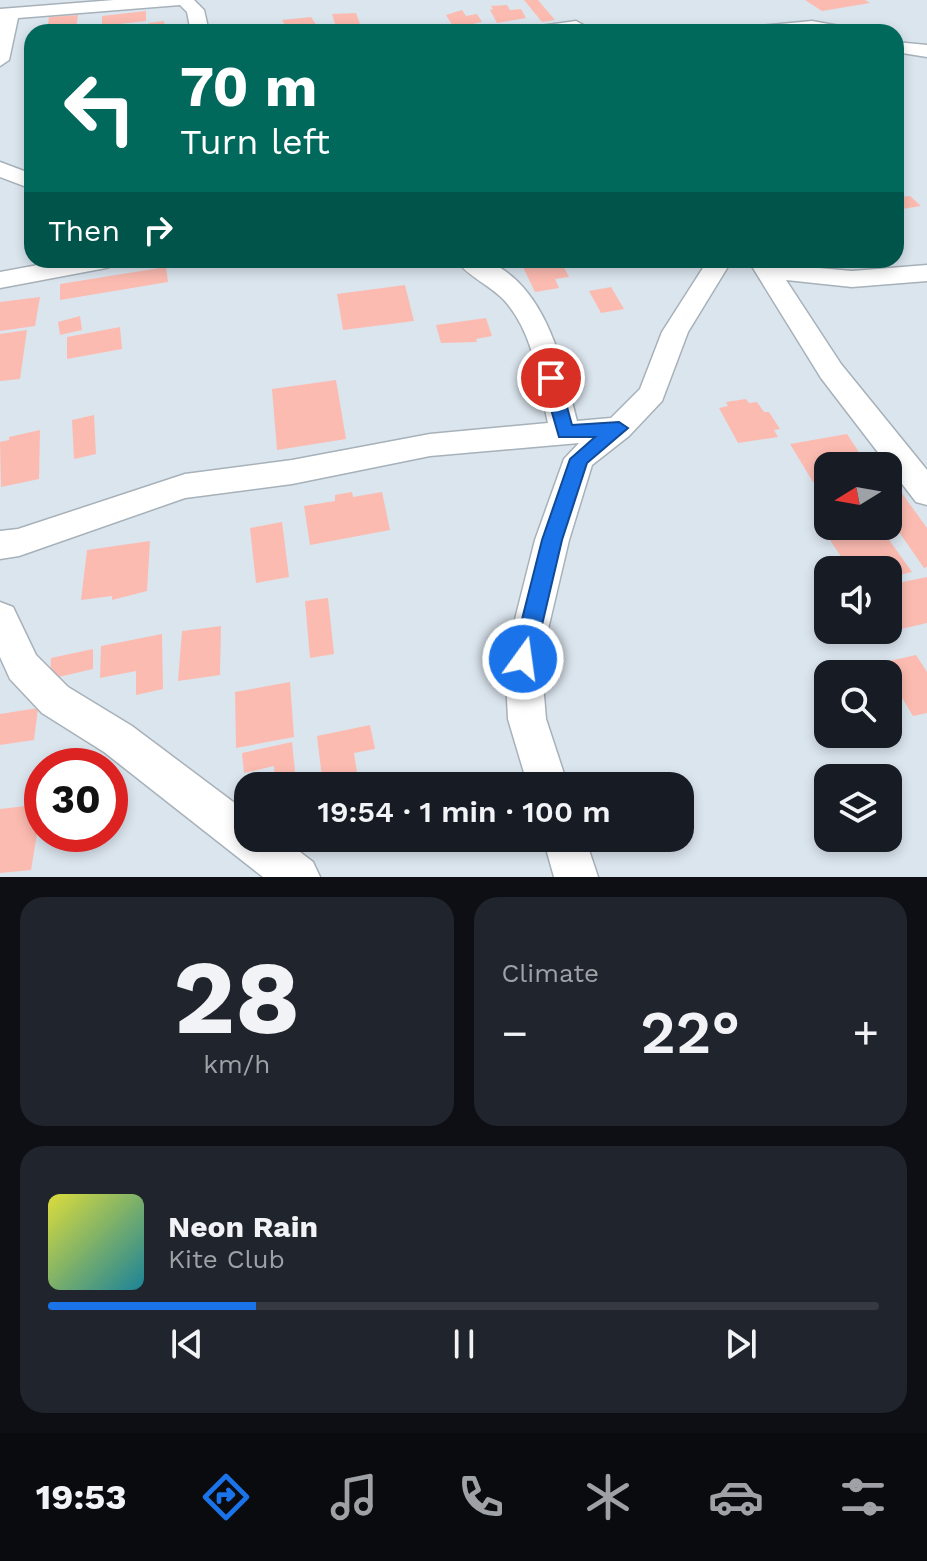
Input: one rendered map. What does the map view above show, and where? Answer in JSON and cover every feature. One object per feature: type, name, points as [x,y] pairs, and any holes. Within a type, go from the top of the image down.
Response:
[{"type":"street","points":[[0,60],[5,13],[182,0],[195,10],[198,24]]},
{"type":"street","points":[[904,48],[927,51]]},
{"type":"street","points":[[0,169],[24,179]]},
{"type":"street","points":[[0,280],[64,268]]},
{"type":"street","points":[[479,268],[519,298],[536,324],[565,432]]},
{"type":"street","points":[[544,772],[527,719],[523,659],[552,540],[579,459],[619,428],[652,394],[675,332],[715,268]]},
{"type":"street","points":[[767,268],[831,371],[927,493]]},
{"type":"street","points":[[784,268],[852,279],[927,273]]},
{"type":"street","points":[[0,545],[19,542],[185,486],[292,472],[430,445],[619,428]]},
{"type":"street","points":[[0,618],[23,667],[55,700],[118,739],[298,877]]},
{"type":"street","points":[[568,852],[576,877]]},
{"type":"building","points":[[524,0],[538,0],[555,20],[542,22]]},
{"type":"building","points":[[805,0],[865,0],[870,3],[822,11]]},
{"type":"building","points":[[507,5],[510,10],[521,9],[526,18],[497,23],[491,6]]},
{"type":"building","points":[[462,10],[466,16],[477,14],[482,22],[452,24],[446,15]]},
{"type":"building","points":[[146,11],[146,21],[102,24],[102,16]]},
{"type":"building","points":[[356,13],[360,24],[335,24],[332,14]]},
{"type":"building","points":[[78,15],[77,24],[48,24],[49,17]]},
{"type":"building","points":[[311,17],[316,24],[284,24],[282,20]]},
{"type":"building","points":[[910,196],[921,206],[904,209],[904,197]]},
{"type":"building","points":[[160,268],[166,268],[168,282],[60,300],[60,284]]},
{"type":"building","points":[[523,268],[564,268],[569,277],[555,279],[559,288],[535,292]]},
{"type":"building","points":[[405,285],[414,321],[343,330],[337,294]]},
{"type":"building","points":[[611,287],[624,309],[601,313],[589,291]]},
{"type":"building","points":[[40,297],[35,326],[0,331],[0,302]]},
{"type":"building","points":[[80,316],[82,330],[60,335],[58,322]]},
{"type":"building","points":[[486,318],[492,336],[476,339],[477,342],[441,343],[436,325]]},
{"type":"building","points":[[120,327],[122,349],[67,359],[67,337]]},
{"type":"building","points":[[27,330],[20,379],[0,381],[0,334]]},
{"type":"building","points":[[336,380],[346,439],[277,450],[272,389]]},
{"type":"building","points":[[746,399],[749,403],[757,402],[764,412],[769,412],[780,429],[774,430],[778,437],[738,443],[719,408],[728,406],[726,402]]},
{"type":"building","points":[[94,415],[96,454],[74,459],[72,420]]},
{"type":"building","points":[[40,430],[39,479],[1,487],[0,442]]},
{"type":"building","points":[[847,434],[859,452],[814,452],[813,482],[790,444]]},
{"type":"building","points":[[352,492],[353,497],[382,492],[390,530],[310,545],[304,506],[335,501],[335,495]]},
{"type":"building","points":[[902,493],[927,528],[927,567],[924,568],[902,536]]},
{"type":"building","points":[[282,522],[289,577],[256,583],[250,528]]},
{"type":"building","points":[[830,540],[889,540],[901,556],[841,556]]},
{"type":"building","points":[[150,541],[147,591],[112,600],[112,596],[81,600],[87,550]]},
{"type":"building","points":[[902,558],[912,572],[902,574]]},
{"type":"building","points":[[927,577],[927,623],[902,629],[902,582]]},
{"type":"building","points":[[328,598],[334,654],[310,658],[305,601]]},
{"type":"building","points":[[221,626],[220,675],[178,681],[182,631]]},
{"type":"building","points":[[162,634],[163,689],[136,695],[136,671],[100,678],[101,646]]},
{"type":"building","points":[[93,649],[93,669],[50,679],[51,658]]},
{"type":"building","points":[[916,655],[927,672],[927,713],[913,716],[902,698],[902,660],[894,660]]},
{"type":"building","points":[[290,682],[294,737],[236,748],[235,692]]},
{"type":"building","points":[[38,708],[34,740],[0,745],[0,714]]},
{"type":"building","points":[[370,725],[375,749],[354,753],[357,772],[321,772],[317,736]]},
{"type":"building","points":[[292,742],[295,772],[274,772],[274,766],[244,772],[242,753]]},
{"type":"building","points":[[24,806],[24,852],[34,852],[31,870],[0,873],[0,809]]},
{"type":"route","points":[[523,659],[552,540],[579,459],[619,428],[565,432],[551,378]]}]
